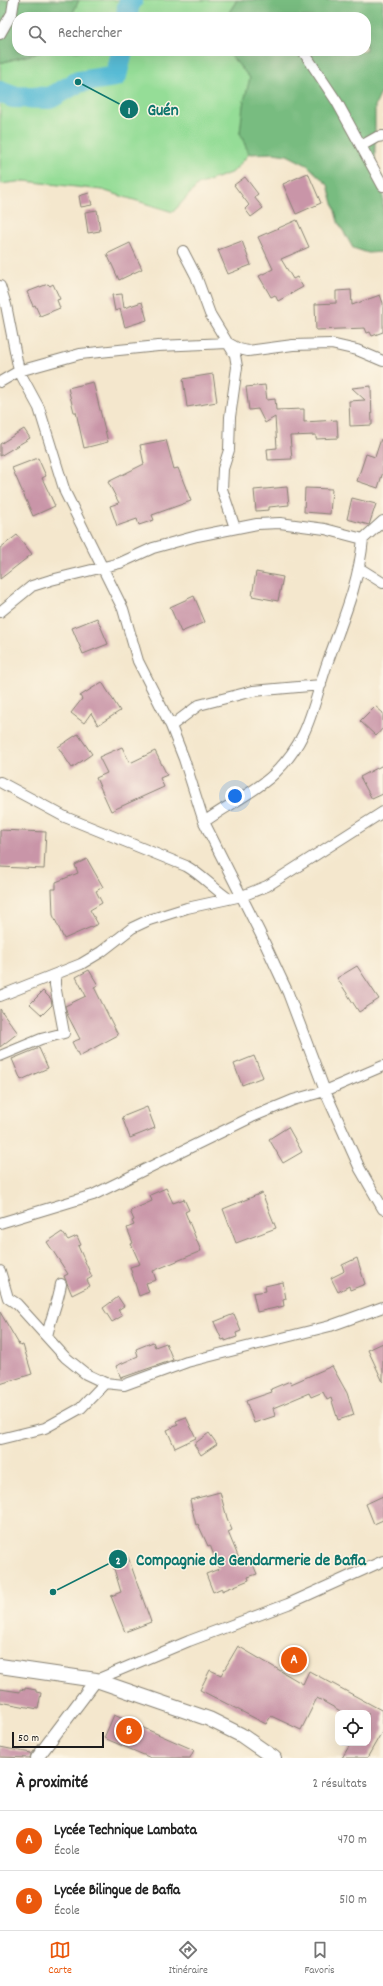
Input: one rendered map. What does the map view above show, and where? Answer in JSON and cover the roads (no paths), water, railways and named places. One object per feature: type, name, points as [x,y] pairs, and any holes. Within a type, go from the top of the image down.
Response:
[{"type":"main road","points":[[0,1666],[96,1680],[209,1718],[241,1735],[274,1758]]},
{"type":"street","points":[[12,12],[14,0]]},
{"type":"street","points":[[0,34],[12,13]]},
{"type":"street","points":[[306,56],[337,102],[383,186]]},
{"type":"street","points":[[361,146],[377,136],[383,136]]},
{"type":"street","points":[[183,251],[196,276],[210,314],[235,355],[237,367],[230,417],[229,450],[223,469],[222,489],[235,528]]},
{"type":"street","points":[[0,286],[6,304],[19,371],[39,408],[65,492],[123,609],[138,661],[171,726],[184,759],[204,822],[242,896],[288,994],[325,1091],[360,1168],[383,1209]]},
{"type":"street","points":[[0,382],[19,371],[80,354],[158,346],[228,343],[239,349],[248,351],[293,344],[331,344],[358,350],[383,361]]},
{"type":"street","points":[[204,822],[273,775],[288,759],[299,744],[307,728],[327,663],[345,618],[359,568],[363,538],[383,521]]},
{"type":"street","points":[[0,612],[32,586],[120,563],[153,548],[179,540],[235,528],[257,524],[280,523],[325,529],[363,538]]},
{"type":"street","points":[[359,568],[383,583]]},
{"type":"street","points":[[171,726],[199,706],[253,691],[321,685]]},
{"type":"street","points":[[0,782],[65,817],[186,866],[197,872],[216,890],[229,899]]},
{"type":"street","points":[[0,996],[55,975],[94,956],[132,928],[149,920],[187,908],[242,896],[267,886],[383,812]]},
{"type":"street","points":[[0,1056],[41,1039],[64,1033],[55,984],[55,975]]},
{"type":"street","points":[[0,1223],[93,1195],[252,1117],[293,1100],[325,1091],[383,1066]]},
{"type":"street","points":[[0,1271],[8,1298],[17,1304],[65,1357],[86,1374],[105,1383],[124,1385],[134,1383],[187,1362],[330,1326],[383,1307]]},
{"type":"street","points":[[47,1337],[59,1297],[60,1284]]},
{"type":"street","points":[[0,1439],[45,1428],[81,1408],[105,1383]]},
{"type":"street","points":[[37,1758],[96,1680],[189,1641],[288,1604],[383,1561]]},
{"type":"waterway","points":[[127,12],[128,6],[132,0]]},
{"type":"waterway","points":[[0,92],[13,97],[50,98],[78,82],[116,76],[121,56]]},
{"type":"place","name":"Guén","points":[[78,82]]},
{"type":"place","name":"Compagnie de Gendarmerie de Bafia","points":[[53,1592]]},
{"type":"place","name":"Lycée Technique Lambata","points":[[294,1660]]},
{"type":"place","name":"Lycée Bilingue de Bafia","points":[[129,1731]]}]
